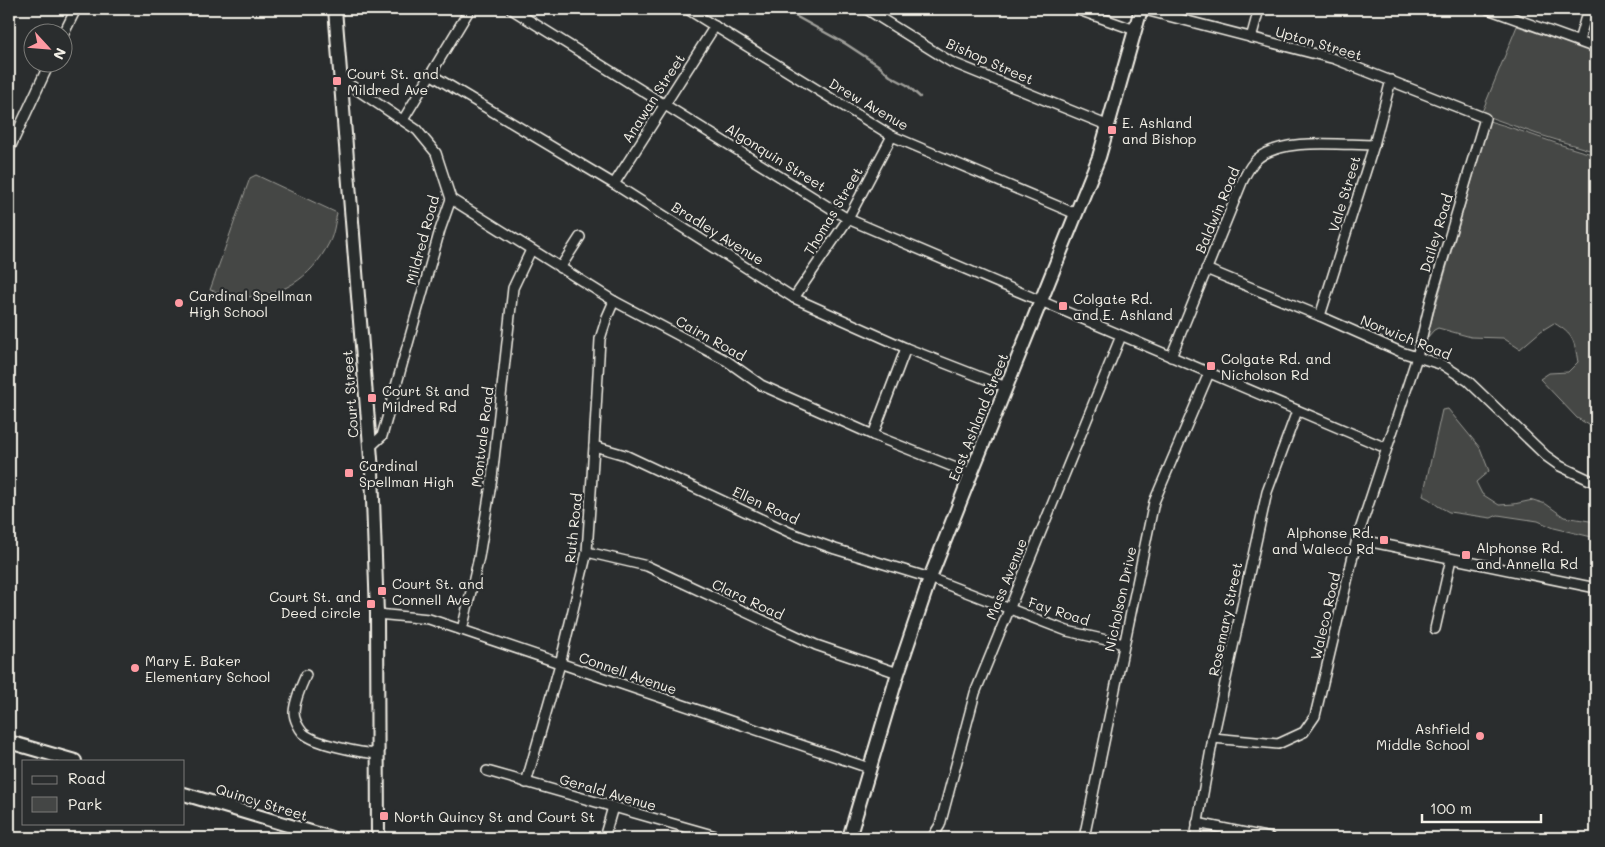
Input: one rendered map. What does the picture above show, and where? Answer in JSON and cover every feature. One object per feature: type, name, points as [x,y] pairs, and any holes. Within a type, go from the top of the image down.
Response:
[{"type":"main road","name":"Court Street","points":[[335,9],[370,447],[377,614],[378,838]]},
{"type":"main road","name":"East Ashland Street","points":[[849,838],[898,673],[930,578],[1099,157],[1141,9]]},
{"type":"main road","points":[[9,742],[72,760]]},
{"type":"main road","name":"Quincy Street","points":[[185,794],[331,838]]},
{"type":"street","points":[[70,22],[76,9]]},
{"type":"street","points":[[403,120],[470,9]]},
{"type":"street","name":"Algonquin Street","points":[[511,9],[848,219],[1386,448]]},
{"type":"street","name":"Drew Avenue","points":[[687,9],[892,136],[1076,214]]},
{"type":"street","name":"Bishop Street","points":[[866,9],[951,62],[1109,126]]},
{"type":"street","points":[[1076,9],[1136,30]]},
{"type":"street","name":"Upton Street","points":[[1141,9],[1335,59],[1485,118]]},
{"type":"street","points":[[1251,38],[1259,9]]},
{"type":"street","points":[[1488,9],[1596,48]]},
{"type":"street","points":[[1579,41],[1588,9]]},
{"type":"street","name":"Anawan Street","points":[[614,184],[715,26]]},
{"type":"street","points":[[9,150],[45,72]]},
{"type":"street","name":"Bradley Avenue","points":[[430,74],[614,184],[794,298],[906,348],[1006,387]]},
{"type":"street","name":"Mildred Road","points":[[341,79],[417,130],[436,153],[451,199],[440,230],[382,436],[370,447]]},
{"type":"street","name":"Vale Street","points":[[1320,316],[1374,145],[1391,80]]},
{"type":"street","name":"Dailey Road","points":[[1417,357],[1431,299],[1485,118]]},
{"type":"street","name":"Thomas Street","points":[[794,298],[848,219],[892,136]]},
{"type":"street","name":"Baldwin Road","points":[[1171,357],[1242,182],[1257,159],[1273,150],[1297,145],[1374,145]]},
{"type":"street","name":"Cairn Road","points":[[451,199],[614,301],[727,361],[761,385],[873,435],[971,474]]},
{"type":"street","points":[[560,268],[580,237]]},
{"type":"street","name":"Montvale Road","points":[[462,630],[479,557],[492,478],[513,288],[531,250]]},
{"type":"street","name":"Norwich Road","points":[[1206,270],[1320,316],[1401,352],[1443,365],[1468,380],[1546,456],[1560,466],[1596,483]]},
{"type":"street","name":"Ruth Road","points":[[526,783],[560,664],[587,552],[600,339],[614,301]]},
{"type":"street","name":"Mass Avenue","points":[[932,838],[940,825],[975,693],[1121,336]]},
{"type":"street","points":[[873,435],[906,348]]},
{"type":"street","name":"Waleco Road","points":[[1213,738],[1278,744],[1304,732],[1315,716],[1357,539],[1417,357]]},
{"type":"street","name":"Nicholson Drive","points":[[1084,838],[1154,502],[1209,373]]},
{"type":"street","name":"Rosemary Street","points":[[1195,838],[1213,738],[1267,492],[1298,410]]},
{"type":"street","name":"Ellen Road","points":[[594,446],[625,455],[791,533],[835,549],[930,578]]},
{"type":"street","points":[[1357,539],[1596,588]]},
{"type":"street","name":"Clara Road","points":[[587,552],[647,566],[816,645],[898,673]]},
{"type":"street","points":[[1435,629],[1451,559]]},
{"type":"street","name":"Fay Road","points":[[930,578],[1067,631],[1124,644]]},
{"type":"street","name":"Connell Avenue","points":[[377,614],[429,620],[462,630],[869,768]]},
{"type":"street","points":[[306,675],[297,696],[294,712],[302,732],[308,736],[340,747],[378,754]]},
{"type":"street","name":"Gerald Avenue","points":[[487,771],[723,838]]},
{"type":"street","points":[[604,838],[613,807]]},
{"type":"street","points":[[1197,822],[1270,838]]},
{"type":"green space","points":[[1517,26],[1596,52],[1592,86],[1596,97],[1596,152],[1537,134],[1492,118],[1482,112]]},
{"type":"green space","points":[[1489,121],[1596,155],[1596,429],[1577,418],[1540,379],[1549,373],[1568,372],[1578,362],[1572,339],[1566,331],[1554,323],[1541,331],[1520,349],[1503,338],[1471,337],[1438,328],[1426,339]]},
{"type":"green space","points":[[256,175],[337,213],[331,239],[322,256],[313,267],[293,284],[281,290],[268,294],[240,297],[210,290],[250,178]]},
{"type":"green space","points":[[1448,409],[1480,448],[1489,471],[1476,482],[1482,494],[1499,505],[1533,500],[1546,504],[1564,517],[1596,522],[1596,538],[1554,528],[1538,521],[1498,515],[1491,518],[1449,512],[1423,496],[1442,410]]},
{"type":"waterway","points":[[780,9],[846,44],[878,65],[890,76],[907,85],[920,97]]},
{"type":"place","name":"Court St. and Mildred Ave","points":[[337,81]]},
{"type":"place","name":"E. Ashland and Bishop","points":[[1112,130]]},
{"type":"place","name":"Cardinal Spellman High School","points":[[179,303]]},
{"type":"place","name":"Colgate Rd. and E. Ashland","points":[[1063,306]]},
{"type":"place","name":"Colgate Rd. and Nicholson Rd","points":[[1211,366]]},
{"type":"place","name":"Court St and Mildred Rd","points":[[372,398]]},
{"type":"place","name":"Cardinal Spellman High","points":[[349,473]]},
{"type":"place","name":"Alphonse Rd. and Waleco Rd","points":[[1384,540]]},
{"type":"place","name":"Alphonse Rd. and Annella Rd","points":[[1466,555]]},
{"type":"place","name":"Court St. and Connell Ave","points":[[382,591]]},
{"type":"place","name":"Court St. and Deed circle","points":[[371,604]]},
{"type":"place","name":"Mary E. Baker Elementary School","points":[[135,668]]},
{"type":"place","name":"Ashfield Middle School","points":[[1480,736]]},
{"type":"place","name":"North Quincy St and Court St","points":[[384,816]]}]
